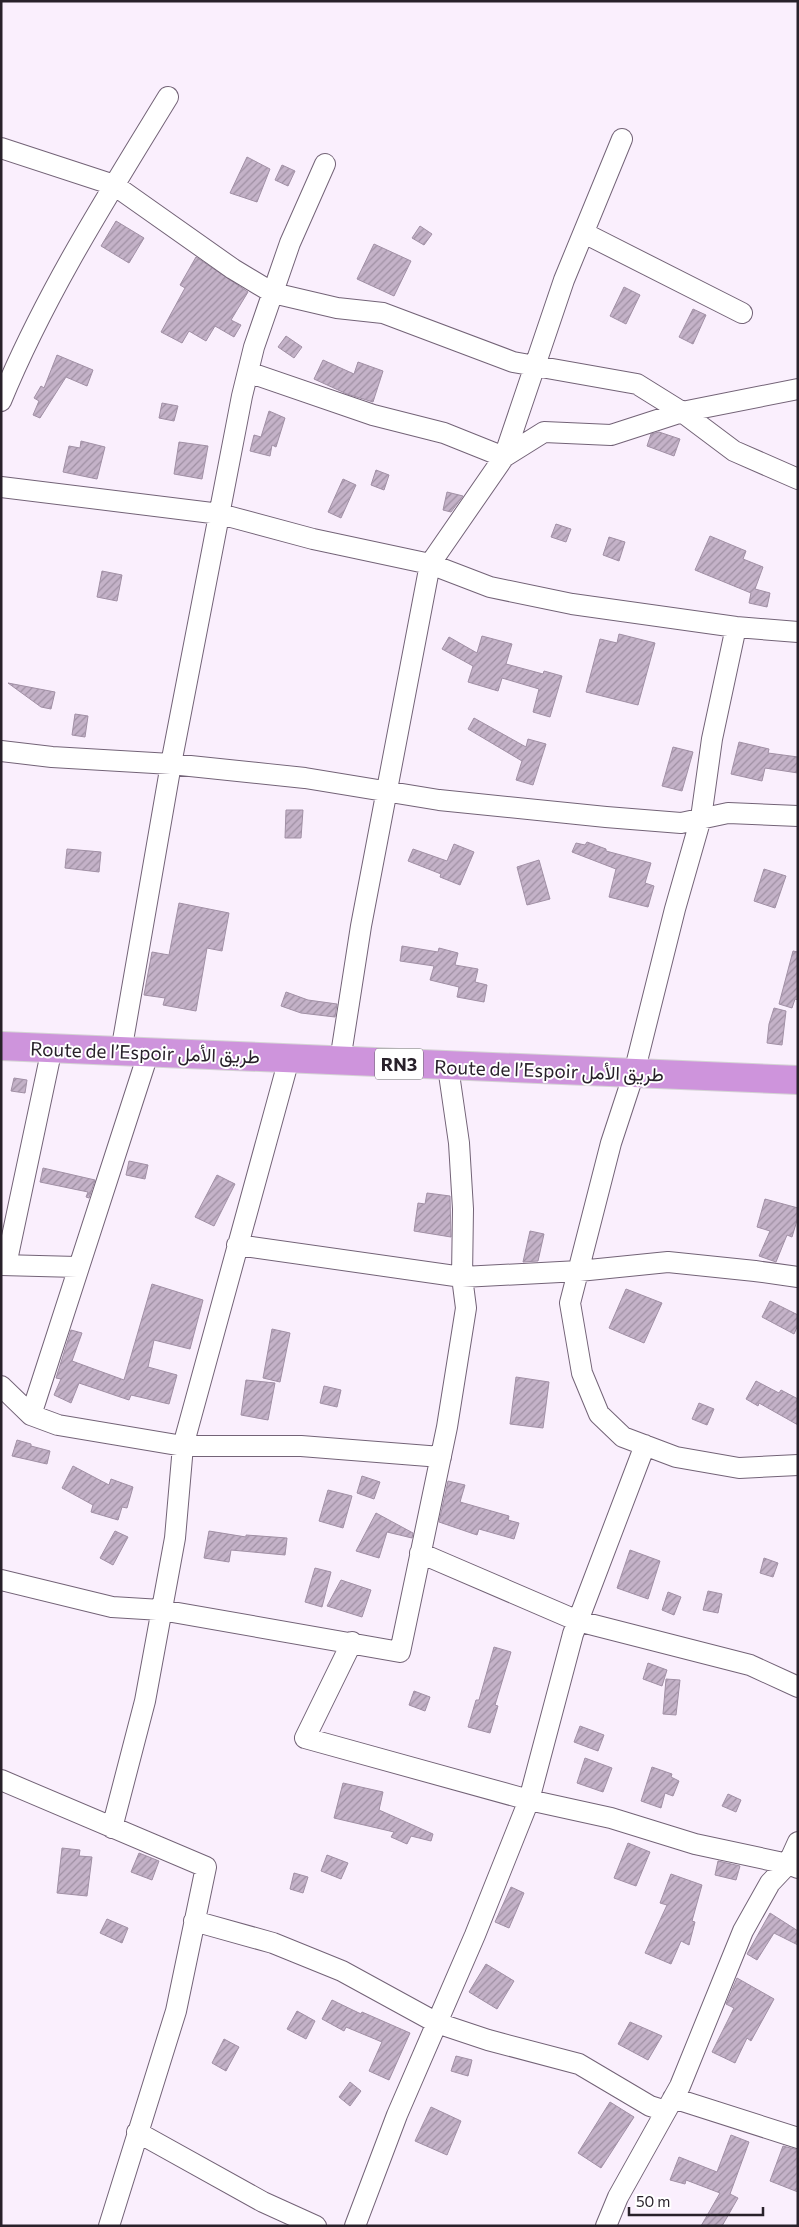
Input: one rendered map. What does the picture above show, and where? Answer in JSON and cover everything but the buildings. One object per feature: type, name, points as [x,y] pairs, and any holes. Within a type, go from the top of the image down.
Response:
[{"type":"highway","name":"Route de l’Espoir طريق الأمل","points":[[1,1046],[121,1052],[149,1051],[448,1067],[798,1080]]},
{"type":"street","points":[[1,401],[22,351],[114,185],[168,97]]},
{"type":"street","points":[[340,1061],[361,926],[430,564],[504,457],[564,280],[622,139]]},
{"type":"street","points":[[1,148],[114,185],[233,269],[273,293],[337,308],[383,313],[513,362],[637,384],[682,412],[734,451],[798,479]]},
{"type":"street","points":[[121,1052],[171,764],[248,372],[254,347],[290,243],[325,164]]},
{"type":"street","points":[[584,233],[742,313]]},
{"type":"street","points":[[248,372],[374,415],[444,433],[504,457]]},
{"type":"street","points":[[504,457],[544,432],[611,435],[682,412],[798,390]]},
{"type":"street","points":[[3,493],[220,514],[313,539],[430,564],[490,587],[554,600],[736,627],[798,632]]},
{"type":"street","points":[[736,627],[712,739],[701,818],[675,909],[634,1073],[611,1143],[570,1303],[582,1372],[599,1414],[623,1437],[676,1457],[739,1468],[798,1465]]},
{"type":"street","points":[[1,752],[171,764],[305,778],[439,800],[606,817],[681,822],[728,813],[798,816]]},
{"type":"street","points":[[52,1048],[4,1265],[77,1267]]},
{"type":"street","points":[[31,1415],[77,1267],[149,1051]]},
{"type":"street","points":[[112,1828],[144,1701],[175,1538],[183,1446],[289,1059]]},
{"type":"street","points":[[1,1580],[112,1607],[161,1610],[352,1642],[400,1652],[441,1457],[466,1308],[462,1277],[463,1208],[459,1143],[448,1067]]},
{"type":"street","points":[[237,1245],[462,1277],[579,1271],[668,1262],[798,1277]]},
{"type":"street","points":[[1,1386],[31,1415],[58,1425],[183,1446],[301,1446],[441,1457]]},
{"type":"street","points":[[355,2226],[397,2115],[475,1935],[529,1800],[578,1621],[644,1445]]},
{"type":"street","points":[[420,1553],[578,1621],[750,1665],[798,1687]]},
{"type":"street","points":[[352,1642],[305,1738],[529,1800],[612,1818],[695,1844],[793,1866]]},
{"type":"street","points":[[1,1780],[206,1867],[176,2011],[109,2226]]},
{"type":"street","points":[[606,2226],[618,2197],[670,2105],[743,1931],[770,1883],[793,1866],[798,1842]]},
{"type":"street","points":[[194,1921],[273,1943],[342,1971],[437,2023],[488,2040],[579,2064],[650,2106],[670,2105],[798,2138]]},
{"type":"street","points":[[137,2132],[263,2202],[316,2226]]}]
